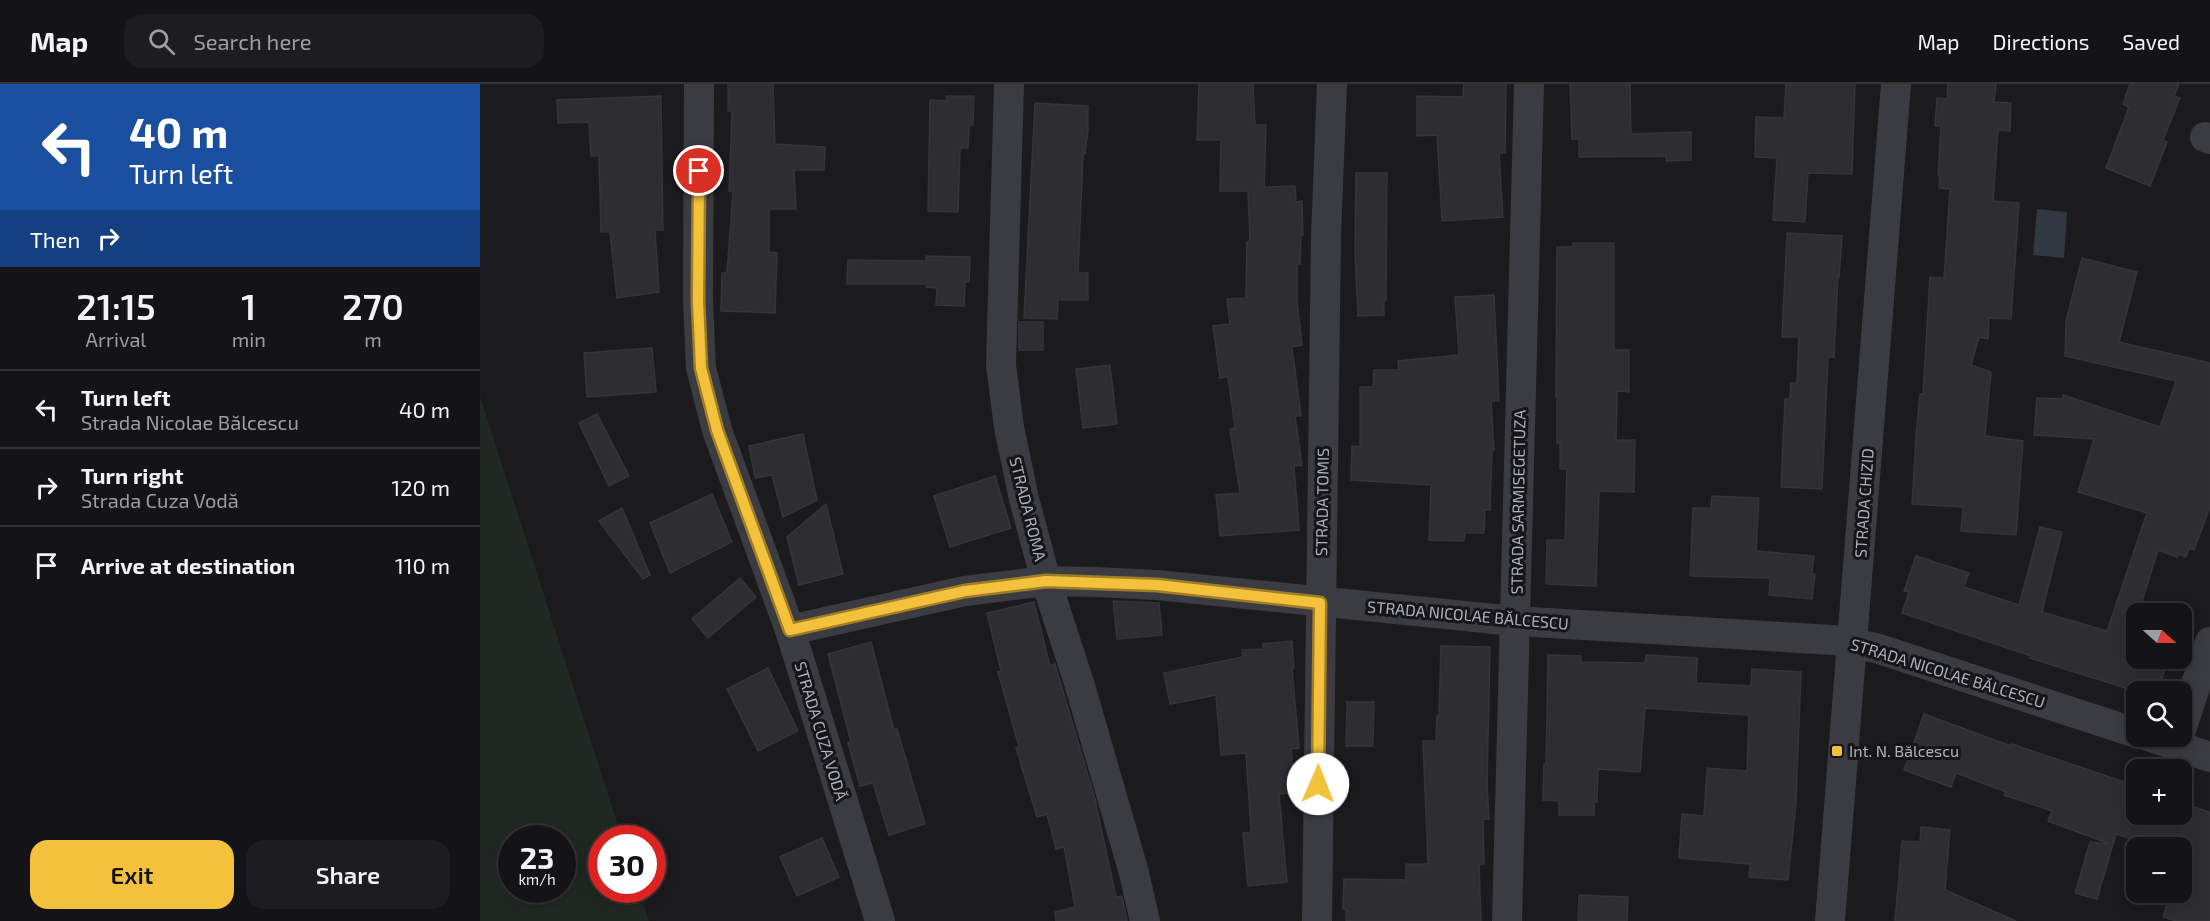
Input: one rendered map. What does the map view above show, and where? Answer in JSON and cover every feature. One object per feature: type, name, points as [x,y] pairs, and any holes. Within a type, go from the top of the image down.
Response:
[{"type":"street","name":"STRADA CUZA VODĂ","points":[[699,84],[698,302],[701,368],[717,430],[790,630],[880,921]]},
{"type":"street","name":"STRADA ROMA","points":[[1009,84],[1001,365],[1009,427],[1022,489],[1046,581],[1086,708],[1134,873],[1145,921]]},
{"type":"street","name":"STRADA TOMIS","points":[[1317,921],[1326,248],[1332,84]]},
{"type":"street","name":"STRADA SARMISEGETUZA","points":[[1507,921],[1528,84]]},
{"type":"street","name":"STRADA CHIZID","points":[[1830,921],[1896,84]]},
{"type":"street","name":"STRADA NICOLAE BĂLCESCU","points":[[790,630],[965,591],[1046,581],[1157,585],[1515,621],[1833,640],[1876,648],[2126,730]]},
{"type":"street","points":[[2192,697],[2210,642]]},
{"type":"street","points":[[2192,745],[2210,757]]},
{"type":"shaded area","points":[[2037,209],[2067,212],[2064,258],[2033,255]]},
{"type":"shaded area","points":[[480,396],[618,825],[588,825],[588,903],[643,903],[649,921],[480,921]]},
{"type":"building","points":[[728,84],[773,84],[775,144],[825,147],[824,170],[794,170],[796,209],[769,209],[769,252],[777,253],[775,313],[721,311],[722,273],[727,273],[733,191],[729,191],[732,111],[728,111]]},
{"type":"building","points":[[1199,84],[1253,84],[1255,125],[1266,125],[1264,187],[1295,186],[1296,202],[1302,201],[1303,235],[1301,235],[1300,264],[1297,264],[1297,301],[1302,345],[1292,347],[1301,416],[1295,416],[1302,465],[1294,466],[1299,530],[1220,536],[1216,495],[1240,493],[1230,429],[1235,428],[1228,377],[1220,378],[1213,326],[1230,324],[1227,299],[1246,298],[1247,242],[1250,242],[1248,191],[1220,191],[1221,140],[1197,140]]},
{"type":"building","points":[[1464,84],[1506,84],[1505,153],[1499,153],[1503,217],[1442,221],[1437,135],[1417,136],[1417,96],[1463,97]]},
{"type":"building","points":[[1570,84],[1630,84],[1631,134],[1691,132],[1691,160],[1666,161],[1666,156],[1579,157],[1579,139],[1572,139]]},
{"type":"building","points":[[1786,84],[1855,84],[1852,174],[1808,173],[1805,222],[1773,220],[1777,158],[1755,157],[1756,117],[1784,118]]},
{"type":"building","points":[[1948,84],[1996,84],[1994,102],[2011,103],[2010,131],[1998,130],[1993,201],[2019,203],[2011,319],[1989,318],[1988,339],[1979,337],[1971,365],[1991,372],[1985,436],[2023,441],[2016,535],[1961,531],[1963,507],[1912,504],[1920,394],[1923,394],[1930,277],[1944,278],[1950,189],[1939,188],[1941,126],[1935,126],[1937,98],[1947,99]]},
{"type":"building","points":[[2130,84],[2179,84],[2174,96],[2180,98],[2163,140],[2167,142],[2150,186],[2106,168],[2129,107],[2123,104]]},
{"type":"building","points":[[661,96],[663,230],[655,230],[659,292],[617,298],[610,232],[601,232],[599,156],[591,156],[589,122],[558,123],[557,100]]},
{"type":"building","points":[[946,96],[974,96],[973,125],[969,125],[968,148],[960,148],[958,212],[928,211],[930,100],[947,101]]},
{"type":"building","points":[[1035,103],[1088,106],[1088,131],[1085,154],[1083,154],[1078,273],[1088,273],[1088,300],[1058,300],[1057,319],[1024,318]]},
{"type":"building","points":[[1356,173],[1387,173],[1384,315],[1358,316],[1355,251]]},
{"type":"building","points":[[1787,233],[1842,236],[1834,357],[1828,357],[1822,489],[1781,487],[1785,399],[1790,399],[1791,383],[1797,383],[1799,337],[1782,337]]},
{"type":"building","points":[[1573,243],[1614,243],[1614,350],[1629,350],[1629,392],[1617,391],[1616,440],[1635,440],[1634,492],[1599,491],[1596,586],[1546,584],[1547,540],[1565,540],[1567,469],[1560,469],[1560,443],[1557,443],[1557,247],[1573,247]]},
{"type":"building","points":[[926,256],[970,257],[969,282],[965,282],[964,306],[936,305],[937,288],[926,287],[926,284],[847,284],[848,260],[926,261]]},
{"type":"building","points":[[2082,258],[2137,272],[2119,342],[2210,363],[2210,507],[2194,550],[2189,548],[2186,557],[2178,554],[2177,557],[2158,550],[2141,603],[2126,603],[2126,669],[2165,669],[2161,681],[2126,681],[2126,688],[2030,658],[2031,656],[1902,613],[1909,592],[1904,591],[1916,556],[1969,573],[1964,587],[2019,605],[2040,527],[2062,532],[2042,612],[2107,631],[2147,513],[2078,492],[2094,439],[2034,435],[2037,398],[2063,399],[2063,395],[2160,427],[2176,381],[2065,356],[2066,321]]},
{"type":"building","points":[[1494,295],[1499,401],[1491,401],[1494,450],[1492,450],[1490,510],[1485,510],[1484,533],[1465,533],[1464,541],[1429,540],[1431,485],[1351,480],[1352,446],[1360,447],[1360,387],[1373,387],[1374,370],[1399,370],[1398,361],[1459,355],[1455,297]]},
{"type":"building","points":[[1019,322],[1043,322],[1043,350],[1019,350]]},
{"type":"building","points":[[652,348],[656,392],[587,397],[584,353]]},
{"type":"building","points":[[1110,365],[1117,424],[1083,428],[1076,369]]},
{"type":"building","points":[[597,414],[629,476],[609,486],[579,423]]},
{"type":"building","points":[[803,434],[817,500],[783,517],[772,475],[755,478],[749,446]]},
{"type":"building","points":[[995,476],[1011,528],[950,547],[934,496]]},
{"type":"building","points":[[712,494],[732,542],[670,573],[650,523]]},
{"type":"building","points":[[1712,496],[1759,498],[1756,551],[1814,556],[1812,574],[1815,574],[1812,599],[1769,595],[1770,578],[1690,576],[1693,508],[1711,508]]},
{"type":"building","points":[[826,504],[843,574],[799,585],[787,537]]},
{"type":"building","points":[[622,508],[650,575],[643,579],[599,521]]},
{"type":"building","points":[[740,578],[756,597],[708,638],[692,619]]},
{"type":"building","points":[[1113,601],[1159,603],[1162,635],[1117,639]]},
{"type":"building","points":[[1034,602],[1050,666],[1055,664],[1095,799],[1116,897],[1122,896],[1127,921],[1056,921],[1055,912],[1075,907],[1064,847],[1056,849],[1047,814],[1037,817],[1016,748],[1019,747],[998,672],[1001,671],[987,613]]},
{"type":"building","points":[[1292,641],[1299,748],[1291,749],[1294,780],[1288,780],[1289,793],[1279,794],[1287,882],[1248,886],[1243,833],[1251,832],[1246,753],[1221,755],[1216,695],[1170,704],[1164,673],[1243,657],[1242,650],[1263,649],[1263,644]]},
{"type":"building","points":[[871,642],[894,730],[897,729],[925,824],[889,835],[873,783],[860,786],[828,654]]},
{"type":"building","points":[[1441,646],[1490,647],[1487,784],[1489,819],[1483,819],[1484,864],[1479,864],[1481,921],[1346,921],[1346,910],[1343,909],[1344,879],[1406,880],[1406,864],[1428,864],[1423,741],[1436,741]]},
{"type":"building","points":[[1548,655],[1581,656],[1581,662],[1645,663],[1646,655],[1697,658],[1696,683],[1751,686],[1752,669],[1801,672],[1796,802],[1788,880],[1749,877],[1750,864],[1679,858],[1682,814],[1704,816],[1707,768],[1747,771],[1749,715],[1645,708],[1640,772],[1598,769],[1597,802],[1594,802],[1594,815],[1559,815],[1559,801],[1543,800]]},
{"type":"building","points":[[768,668],[798,731],[758,751],[727,689]]},
{"type":"building","points":[[1347,702],[1374,702],[1373,746],[1346,746]]},
{"type":"building","points":[[1924,714],[2011,746],[2012,744],[2126,783],[2126,825],[2192,825],[2192,806],[2210,812],[2210,921],[2176,921],[2163,917],[2167,903],[2192,903],[2192,837],[2126,837],[2116,834],[2097,899],[2075,893],[2090,842],[2110,844],[2048,821],[2052,811],[2004,795],[2006,792],[1956,773],[1951,787],[1904,770]]},
{"type":"building","points":[[1921,827],[1950,830],[1945,890],[2016,921],[1895,921],[1902,841],[1920,842]]},
{"type":"building","points":[[822,838],[839,877],[797,896],[780,857]]},
{"type":"building","points":[[1579,895],[1628,897],[1627,921],[1578,921]]},
{"type":"place","name":"Int. N. Bălcescu","points":[[1837,751]]},
{"type":"route","points":[[699,171],[698,302],[701,368],[717,430],[790,630],[965,591],[1046,581],[1157,585],[1320,603],[1318,784]]}]
